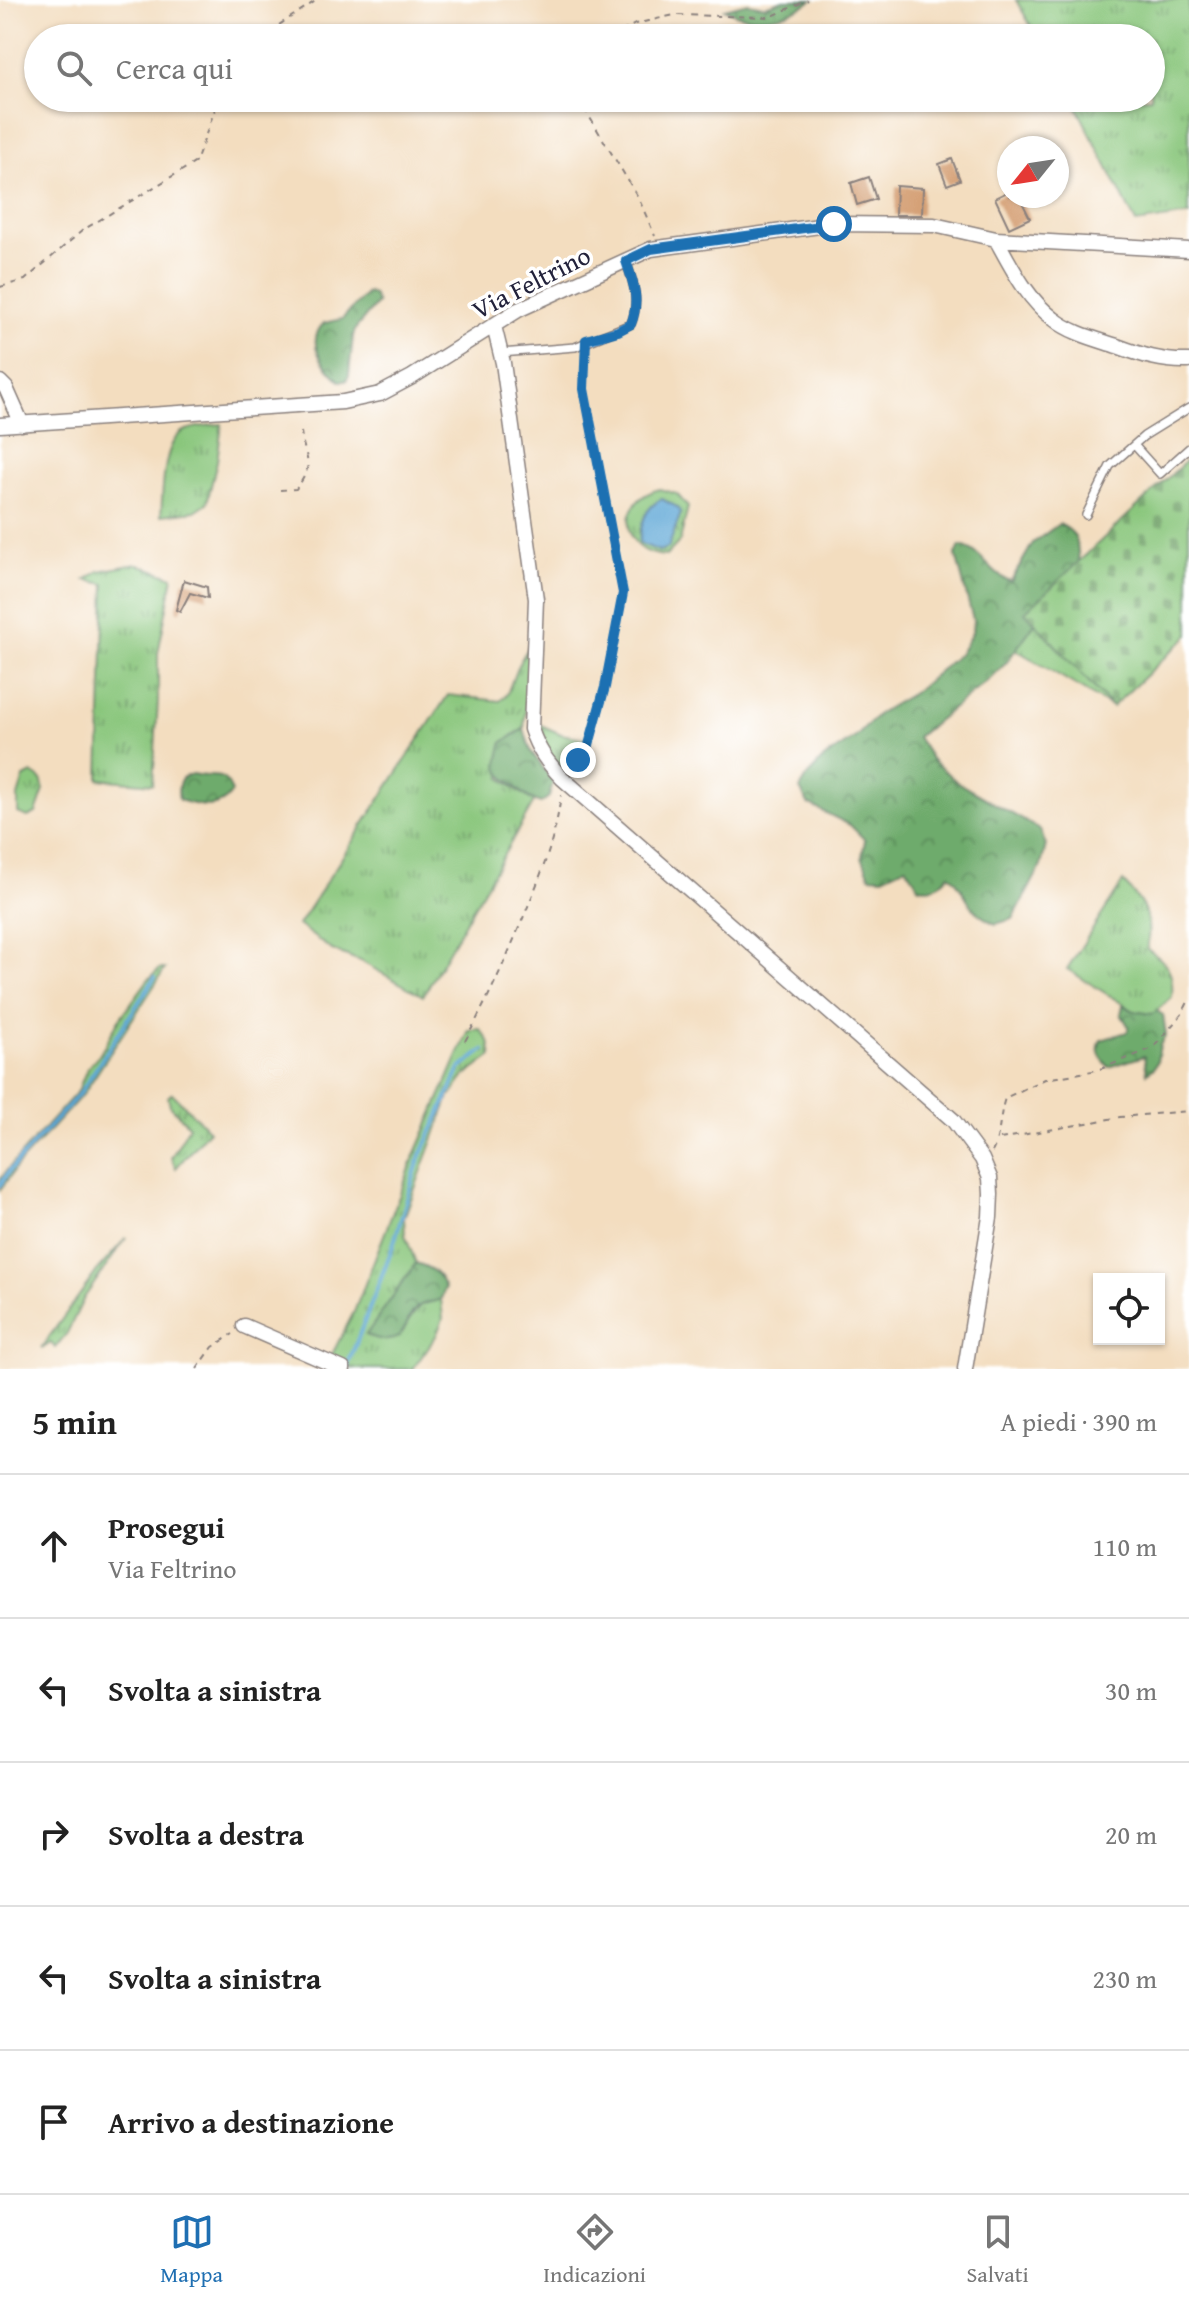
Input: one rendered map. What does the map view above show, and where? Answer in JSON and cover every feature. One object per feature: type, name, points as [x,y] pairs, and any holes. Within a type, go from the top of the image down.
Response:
[{"type":"street","name":"Via Feltrino","points":[[0,425],[351,400],[380,394],[518,310],[651,249],[834,224],[934,225],[996,239],[1189,250]]},
{"type":"street","points":[[996,239],[1015,274],[1036,303],[1055,321],[1150,358],[1189,361]]},
{"type":"street","points":[[494,326],[501,353],[536,599],[531,729],[541,756],[562,778],[953,1120],[969,1139],[990,1178],[990,1217],[965,1369]]},
{"type":"street","points":[[0,382],[6,388],[22,424]]},
{"type":"street","points":[[244,1326],[343,1369]]},
{"type":"lane","points":[[501,353],[575,347],[631,324],[637,308],[634,284],[626,261]]},
{"type":"lane","points":[[1086,515],[1110,466],[1144,436],[1189,408]]},
{"type":"lane","points":[[1135,446],[1160,474],[1189,448]]},
{"type":"path","points":[[280,24],[317,0]]},
{"type":"path","points":[[635,24],[674,15],[770,17],[808,0]]},
{"type":"path","points":[[0,287],[25,280],[83,230],[196,162],[214,112]]},
{"type":"path","points":[[586,112],[638,197],[660,248]]},
{"type":"path","points":[[465,1041],[499,975],[547,863],[555,835],[562,778],[587,752],[609,672],[623,593],[584,389],[586,340]]},
{"type":"path","points":[[280,490],[296,489],[308,474],[301,432]]},
{"type":"path","points":[[984,1166],[999,1139],[999,1116],[1005,1098],[1045,1079],[1098,1070],[1153,1048],[1182,1014],[1189,1000]]},
{"type":"path","points":[[999,1139],[1120,1117],[1189,1111]]},
{"type":"path","points":[[197,1369],[213,1347],[244,1326]]},
{"type":"green space","points":[[784,0],[813,0],[792,11],[769,17],[747,17],[724,9],[748,3],[764,6]]},
{"type":"green space","points":[[1016,0],[1189,0],[1189,215],[1136,223],[1079,112],[1165,112],[1165,24],[1030,24]]},
{"type":"green space","points":[[367,293],[373,294],[377,303],[356,328],[349,375],[346,381],[340,381],[318,354],[318,331],[324,323],[342,319]]},
{"type":"green space","points":[[222,424],[207,503],[195,511],[161,515],[165,469],[171,446],[177,437],[193,428]]},
{"type":"green space","points":[[1189,458],[1189,635],[1112,707],[1025,612]]},
{"type":"green space","points":[[660,489],[677,494],[688,507],[680,541],[666,556],[650,553],[639,546],[629,526],[630,514],[636,503]]},
{"type":"green space","points":[[1059,524],[1074,535],[1079,562],[1026,612],[1035,623],[1006,663],[917,737],[932,760],[957,782],[1040,830],[1046,845],[1041,866],[1013,919],[996,924],[977,913],[949,874],[940,884],[929,888],[919,887],[906,866],[883,877],[870,876],[862,857],[865,840],[850,825],[808,804],[800,789],[823,759],[857,736],[879,713],[913,693],[960,653],[972,633],[973,620],[956,555],[960,546],[974,552],[997,574],[1011,581],[1033,543]]},
{"type":"green space","points":[[137,564],[173,577],[158,653],[153,784],[99,779],[105,584],[86,580],[99,571]]},
{"type":"green space","points":[[1035,623],[1112,707],[1015,649]]},
{"type":"green space","points":[[532,641],[524,729],[513,735],[501,778],[534,802],[423,996],[360,961],[332,950],[298,925],[448,695],[500,701],[507,694],[518,665]]},
{"type":"green space","points":[[534,722],[561,734],[587,739],[581,752],[559,772]]},
{"type":"green space","points":[[524,729],[531,751],[553,782],[549,797],[541,803],[532,800],[506,779],[498,766],[503,742]]},
{"type":"green space","points":[[32,773],[41,779],[44,790],[36,813],[28,817],[18,813],[18,796],[24,777]]},
{"type":"green space","points":[[193,774],[221,777],[232,792],[215,805],[179,800],[180,783],[184,777]]},
{"type":"green space","points":[[1123,882],[1145,912],[1147,949],[1165,963],[1171,974],[1172,997],[1152,1015],[1134,1011],[1067,969]]},
{"type":"green space","points":[[159,969],[165,969],[84,1093],[17,1166],[0,1190],[0,1180],[7,1170],[78,1091],[87,1068],[100,1054],[118,1021]]},
{"type":"green space","points":[[1123,1005],[1134,1011],[1152,1014],[1157,1011],[1163,1015],[1166,1035],[1160,1045],[1157,1062],[1147,1073],[1144,1056],[1109,1067],[1100,1055],[1101,1040],[1127,1032],[1129,1027],[1121,1014]]},
{"type":"green space","points":[[480,1029],[489,1041],[492,1056],[465,1076],[448,1100],[404,1218],[405,1235],[416,1263],[366,1335],[388,1340],[398,1336],[420,1305],[441,1299],[443,1319],[436,1336],[413,1369],[354,1369],[331,1356],[354,1312],[416,1153],[469,1030]]},
{"type":"green space","points":[[172,1093],[209,1130],[176,1168],[171,1158],[189,1126],[170,1106],[168,1097]]},
{"type":"green space","points":[[126,1238],[84,1298],[67,1333],[55,1348],[51,1343],[41,1348],[97,1271]]},
{"type":"green space","points":[[416,1263],[431,1269],[440,1278],[445,1288],[441,1299],[423,1304],[415,1310],[399,1336],[391,1340],[366,1335]]},
{"type":"water","points":[[662,499],[677,507],[681,513],[668,548],[659,551],[639,543],[647,512]]},
{"type":"building","points":[[952,159],[960,180],[947,185],[939,164]]},
{"type":"building","points":[[869,177],[876,199],[857,205],[851,183]]},
{"type":"building","points":[[896,186],[923,188],[922,215],[895,215]]},
{"type":"building","points":[[1000,208],[1025,208],[1030,218],[1009,228]]},
{"type":"building","points":[[184,580],[207,587],[208,598],[190,593],[180,612],[176,610]]},
{"type":"waterway","points":[[0,1185],[80,1093],[155,977]]},
{"type":"waterway","points":[[347,1367],[392,1249],[418,1162],[460,1069],[484,1050]]},
{"type":"route","points":[[578,760],[587,752],[605,687],[623,593],[584,389],[586,340],[631,324],[637,308],[634,284],[626,261],[651,249],[834,224]]}]
